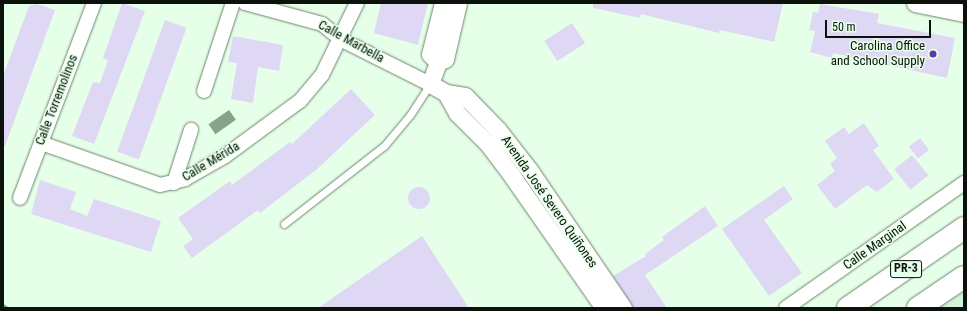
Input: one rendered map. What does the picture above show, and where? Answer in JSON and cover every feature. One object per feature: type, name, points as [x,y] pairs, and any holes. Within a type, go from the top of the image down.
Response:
[{"type":"main road","name":"PR-3","points":[[848,308],[964,228]]},
{"type":"main road","points":[[922,305],[964,277]]},
{"type":"main road","points":[[922,305],[964,288]]},
{"type":"street","name":"Calle Torremolinos","points":[[20,198],[94,3]]},
{"type":"street","points":[[204,91],[233,3]]},
{"type":"street","name":"Calle Marbella","points":[[245,3],[322,24],[342,40],[430,84]]},
{"type":"street","name":"Calle Mérida","points":[[41,143],[160,185],[174,183],[225,156],[287,113],[322,75],[342,40],[357,3]]},
{"type":"street","points":[[438,62],[430,54],[443,3]]},
{"type":"street","points":[[430,84],[438,62],[445,59],[458,3]]},
{"type":"street","points":[[915,3],[964,13]]},
{"type":"street","name":"Avenida José Severo Quiñones","points":[[430,84],[446,93],[457,113],[537,197],[595,281],[623,308]]},
{"type":"street","points":[[174,183],[191,130]]},
{"type":"street","name":"Calle Marginal","points":[[786,308],[964,183]]},
{"type":"street","name":"Avenida José Severo Quiñones","points":[[595,281],[604,308]]},
{"type":"lane","points":[[284,224],[384,146],[410,115],[430,84]]},
{"type":"shaded area","points":[[229,110],[236,120],[215,134],[209,124]]},
{"type":"shaded area","points":[[964,276],[964,308],[917,308]]},
{"type":"building","points":[[122,3],[145,11],[94,144],[72,136],[93,82],[100,83],[108,60],[103,58]]},
{"type":"building","points":[[381,3],[428,3],[418,45],[374,33]]},
{"type":"building","points":[[593,3],[783,3],[774,42],[720,30],[719,33],[641,14],[640,18],[593,8]]},
{"type":"building","points":[[37,4],[55,10],[5,146],[3,146],[3,76],[29,6]]},
{"type":"building","points":[[820,4],[879,14],[877,23],[955,38],[947,78],[833,53],[832,58],[810,52],[815,31],[809,30],[813,12],[818,13]]},
{"type":"building","points":[[165,20],[187,28],[139,159],[117,152]]},
{"type":"building","points":[[572,23],[585,43],[557,61],[544,41]]},
{"type":"building","points":[[233,36],[283,45],[279,71],[258,67],[253,103],[231,99],[237,63],[228,62]]},
{"type":"building","points":[[351,89],[375,115],[316,170],[260,213],[258,210],[192,258],[183,246],[193,239],[178,218],[230,181],[232,185],[290,142],[292,144]]},
{"type":"building","points":[[864,123],[879,146],[873,150],[894,179],[877,192],[867,185],[835,209],[817,185],[835,171],[830,164],[837,158],[825,141],[844,127],[849,134]]},
{"type":"building","points":[[920,138],[929,150],[918,158],[909,146]]},
{"type":"building","points":[[912,155],[928,175],[910,190],[894,169]]},
{"type":"building","points":[[40,180],[76,192],[70,209],[87,216],[94,199],[161,221],[151,252],[31,214]]},
{"type":"building","points":[[784,186],[793,199],[764,220],[802,273],[769,296],[722,229]]},
{"type":"building","points":[[419,187],[427,190],[430,198],[427,206],[419,209],[411,206],[408,198],[411,190]]},
{"type":"building","points":[[705,206],[718,226],[645,275],[667,308],[633,308],[613,276],[646,256],[645,254],[664,240],[662,237]]},
{"type":"building","points":[[422,236],[469,308],[318,308]]},
{"type":"place","name":"Carolina Office and School Supply","points":[[933,54]]}]
